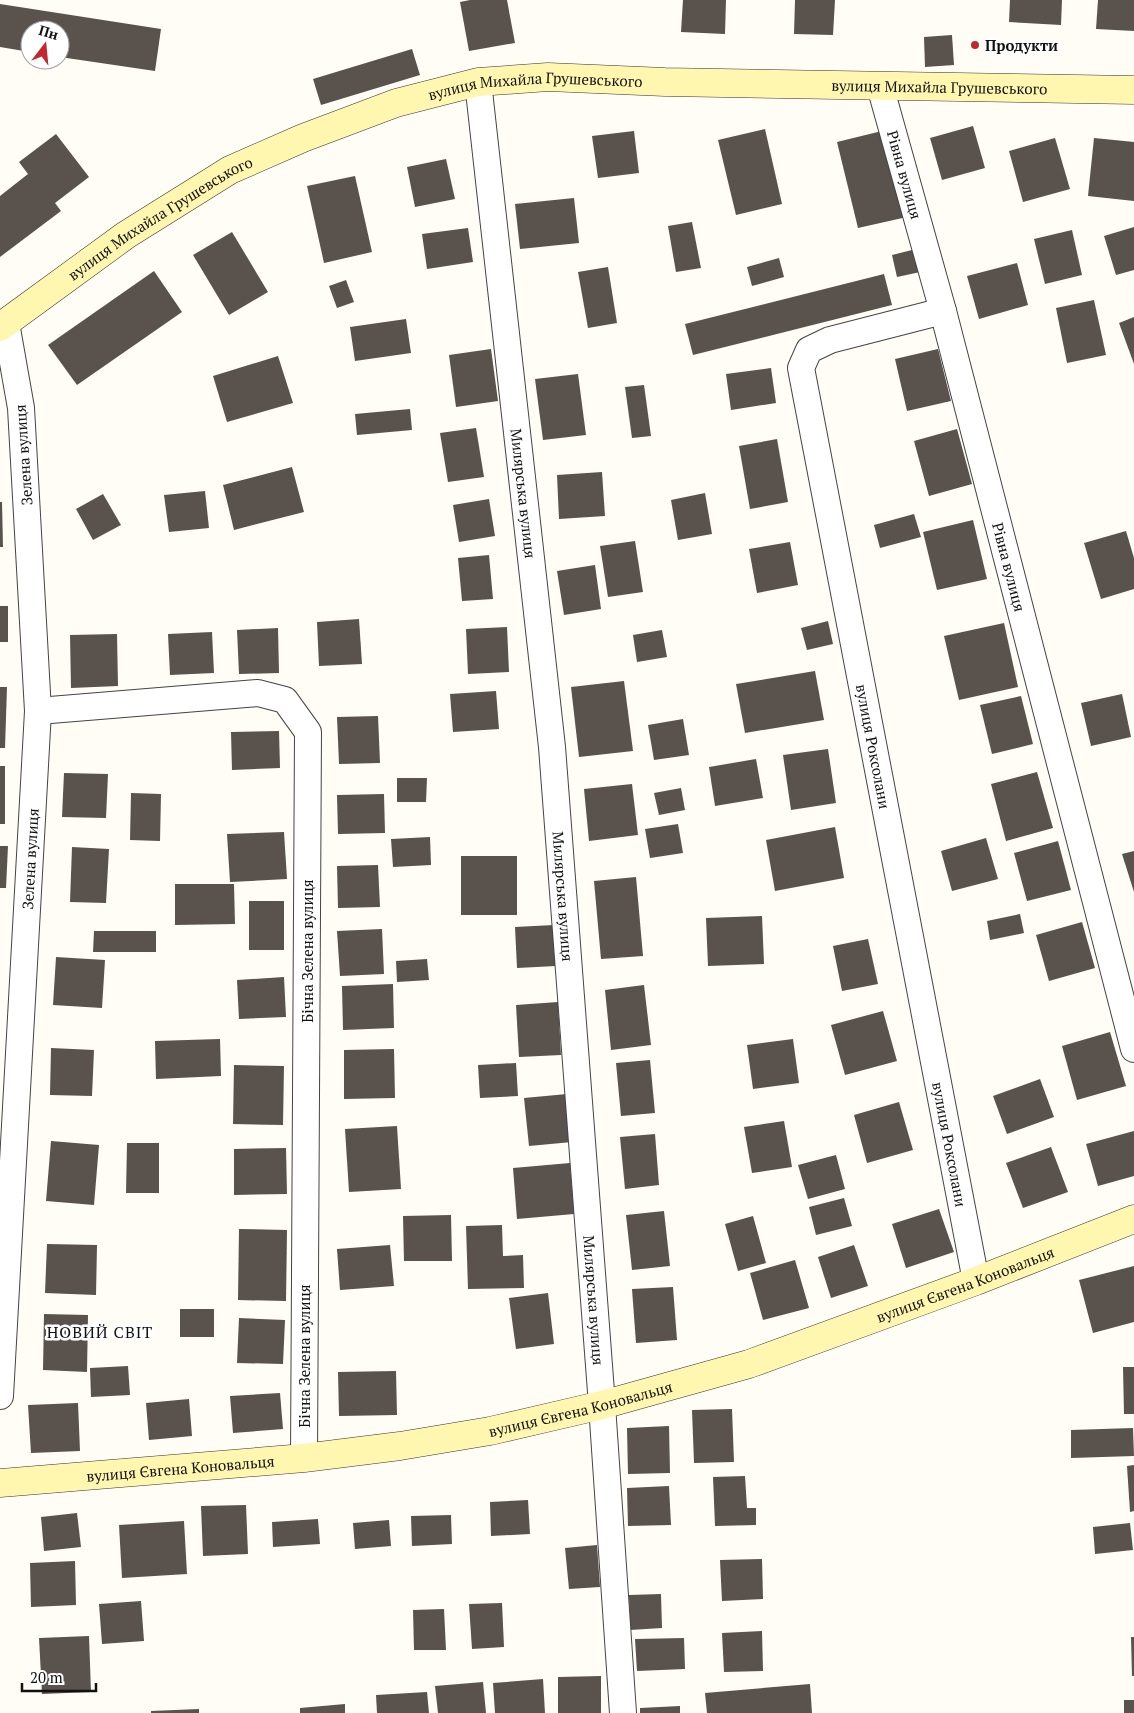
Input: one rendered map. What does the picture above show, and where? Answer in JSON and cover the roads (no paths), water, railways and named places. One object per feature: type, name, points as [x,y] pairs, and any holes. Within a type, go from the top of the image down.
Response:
[{"type":"street","name":"вулиця Михайла Грушевського","points":[[3,325],[126,235],[230,170],[303,138],[396,103],[478,82],[548,77],[665,82],[1134,90]]},
{"type":"street","name":"Милярська вулиця","points":[[478,82],[552,747],[624,1713]]},
{"type":"street","name":"Рівна вулиця","points":[[880,86],[943,311],[1134,1049]]},
{"type":"street","name":"вулиця Роксолани","points":[[943,311],[830,340],[809,350],[801,368],[976,1281]]},
{"type":"street","name":"Зелена вулиця","points":[[0,1396],[38,711],[21,408],[3,325]]},
{"type":"street","name":"Бічна Зелена вулиця","points":[[38,711],[258,693],[286,700],[308,732],[304,1458]]},
{"type":"street","name":"вулиця Євгена Коновальця","points":[[0,1483],[304,1458],[400,1446],[490,1431],[602,1405],[749,1364],[976,1281],[1134,1220]]},
{"type":"place","name":"Продукти","points":[[975,45]]},
{"type":"district","name":"НОВИЙ СВІТ","points":[[100,1332]]}]
